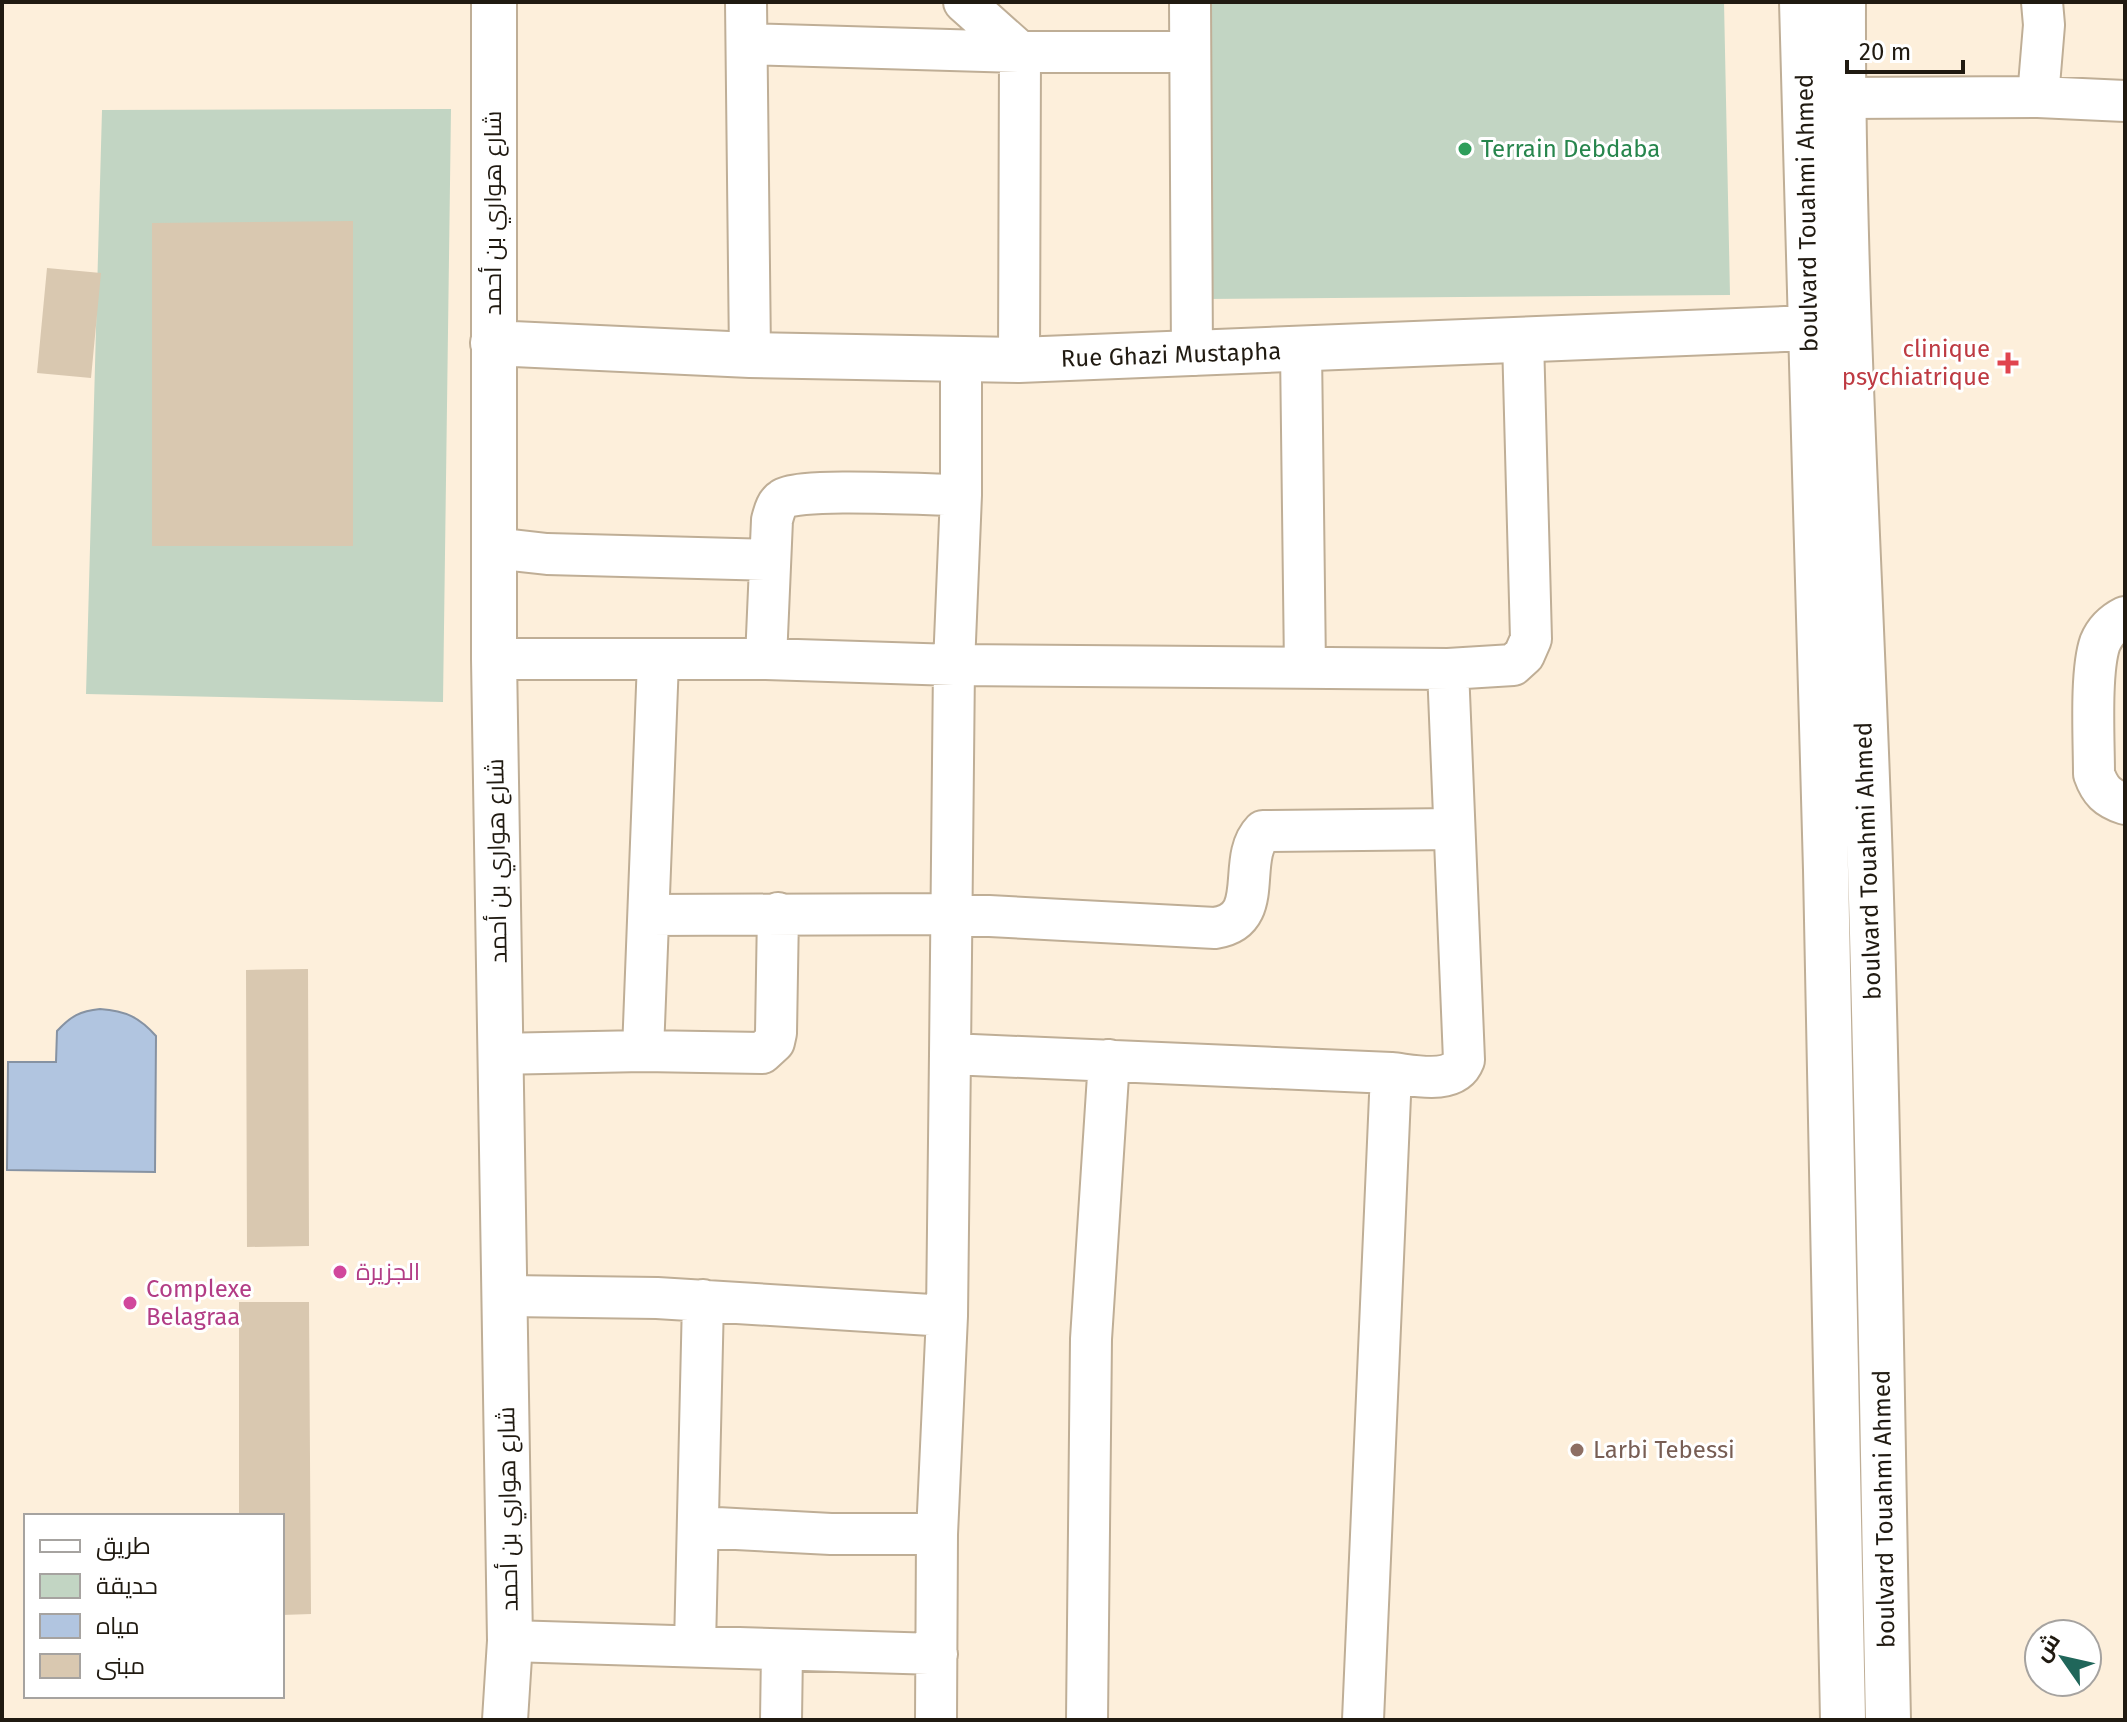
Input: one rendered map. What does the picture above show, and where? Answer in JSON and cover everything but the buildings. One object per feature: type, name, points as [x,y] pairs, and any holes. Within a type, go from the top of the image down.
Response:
[{"type":"main road","name":"شارع هواري بن أحمد","points":[[494,2],[494,659],[510,1641],[505,1720]]},
{"type":"main road","name":"boulvard Touahmi Ahmed","points":[[1802,2],[1870,867],[1888,1720]]},
{"type":"main road","name":"boulvard Touahmi Ahmed","points":[[1843,2],[1843,98],[1829,326],[1827,886],[1843,1720]]},
{"type":"main road","name":"Rue Ghazi Mustapha","points":[[493,343],[750,355],[1019,360],[1829,326]]},
{"type":"street","points":[[746,2],[750,355]]},
{"type":"street","points":[[964,2],[1020,52],[1019,360]]},
{"type":"street","points":[[1190,2],[1192,355]]},
{"type":"street","points":[[2038,97],[2044,25],[2042,2]]},
{"type":"street","points":[[748,44],[1020,52],[1189,52]]},
{"type":"street","points":[[1843,98],[2038,97],[2125,101]]},
{"type":"street","points":[[494,659],[766,659],[954,665],[1448,669],[1513,665],[1524,655],[1531,639],[1523,339]]},
{"type":"street","points":[[1301,350],[1305,668]]},
{"type":"street","points":[[936,1720],[937,1534],[947,1316],[954,665],[961,495],[961,357]]},
{"type":"street","points":[[766,659],[772,520],[776,506],[783,498],[813,493],[961,495]]},
{"type":"street","points":[[494,548],[547,554],[769,560]]},
{"type":"street","points":[[2125,617],[2115,622],[2099,645],[2094,774],[2099,789],[2111,800],[2125,804]]},
{"type":"street","points":[[643,1051],[658,661]]},
{"type":"street","points":[[950,1054],[1451,1075],[1464,1060],[1448,669]]},
{"type":"street","points":[[649,915],[951,914],[1215,928],[1238,921],[1245,907],[1254,843],[1263,831],[1454,829]]},
{"type":"street","points":[[499,1054],[643,1051],[762,1053],[774,1042],[776,1033],[778,913]]},
{"type":"street","points":[[1087,1720],[1091,1339],[1109,1060]]},
{"type":"street","points":[[1363,1720],[1391,1073]]},
{"type":"street","points":[[506,1296],[703,1300],[947,1316]]},
{"type":"street","points":[[695,1646],[703,1300]]},
{"type":"street","points":[[698,1527],[831,1534],[937,1534]]},
{"type":"street","points":[[510,1641],[937,1654]]},
{"type":"street","points":[[781,1720],[782,1651]]},
{"type":"green space","name":"Terrain Debdaba","points":[[1202,2],[1724,2],[1730,295],[1202,299]]},
{"type":"green space","points":[[451,109],[443,702],[86,694],[102,110]]},
{"type":"water","points":[[100,1009],[131,1016],[156,1036],[155,1172],[7,1170],[8,1062],[56,1062],[57,1031],[76,1015]]},
{"type":"place","name":"Terrain Debdaba","points":[[1465,149]]},
{"type":"place","name":"clinique psychiatrique","points":[[2008,363]]},
{"type":"place","name":"الجزيرة","points":[[340,1272]]},
{"type":"place","name":"Complexe Belagraa","points":[[130,1303]]},
{"type":"place","name":"Larbi Tebessi","points":[[1577,1450]]}]
